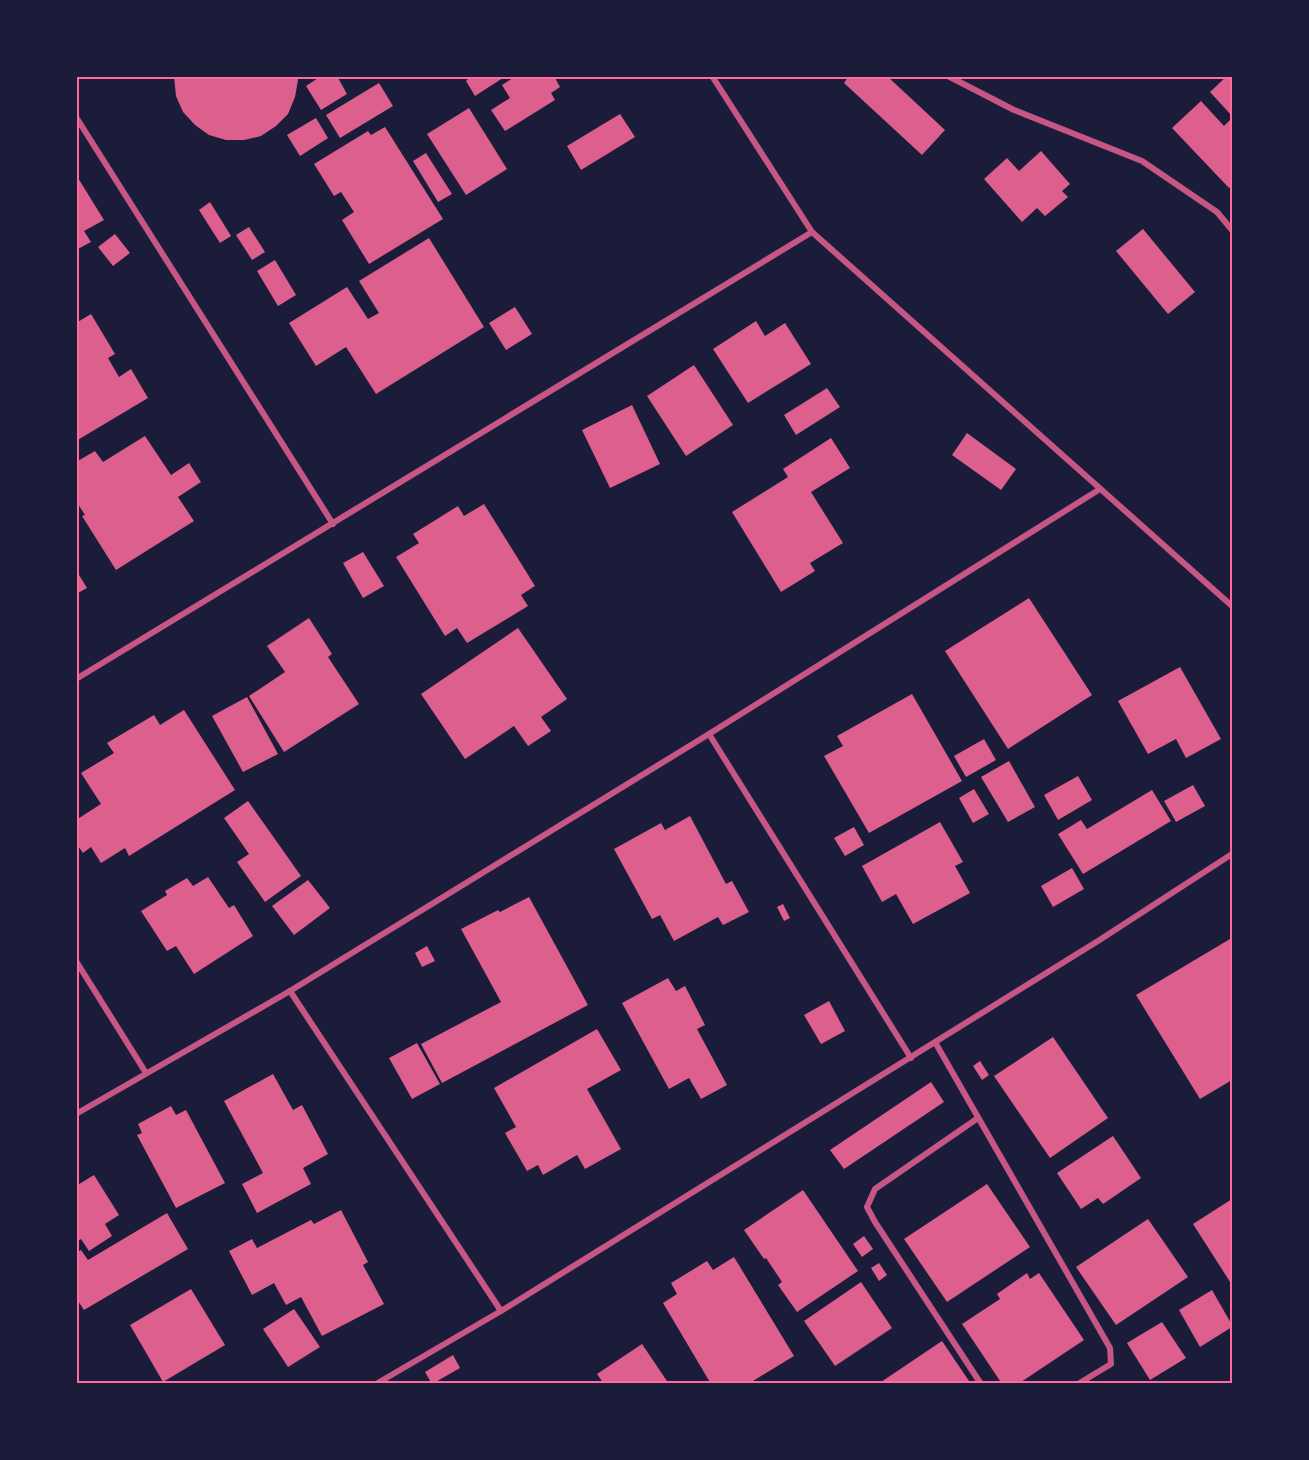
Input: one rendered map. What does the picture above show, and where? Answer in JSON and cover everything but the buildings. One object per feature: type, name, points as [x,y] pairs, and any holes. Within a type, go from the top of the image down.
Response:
[{"type":"street","points":[[712,76],[812,232],[1233,606]]},
{"type":"street","points":[[948,76],[1014,110],[1142,161],[1217,212],[1233,230]]},
{"type":"street","points":[[76,117],[333,524]]},
{"type":"street","points":[[76,679],[812,232]]},
{"type":"street","points":[[76,1114],[290,991],[709,734],[1100,489]]},
{"type":"street","points":[[709,734],[911,1058]]},
{"type":"street","points":[[376,1383],[501,1311],[911,1058],[1233,854]]},
{"type":"street","points":[[76,961],[146,1073]]},
{"type":"street","points":[[290,991],[501,1311]]},
{"type":"street","points":[[935,1042],[1110,1348],[1111,1364],[1078,1383]]},
{"type":"street","points":[[978,1118],[875,1189],[867,1207],[981,1383]]}]
